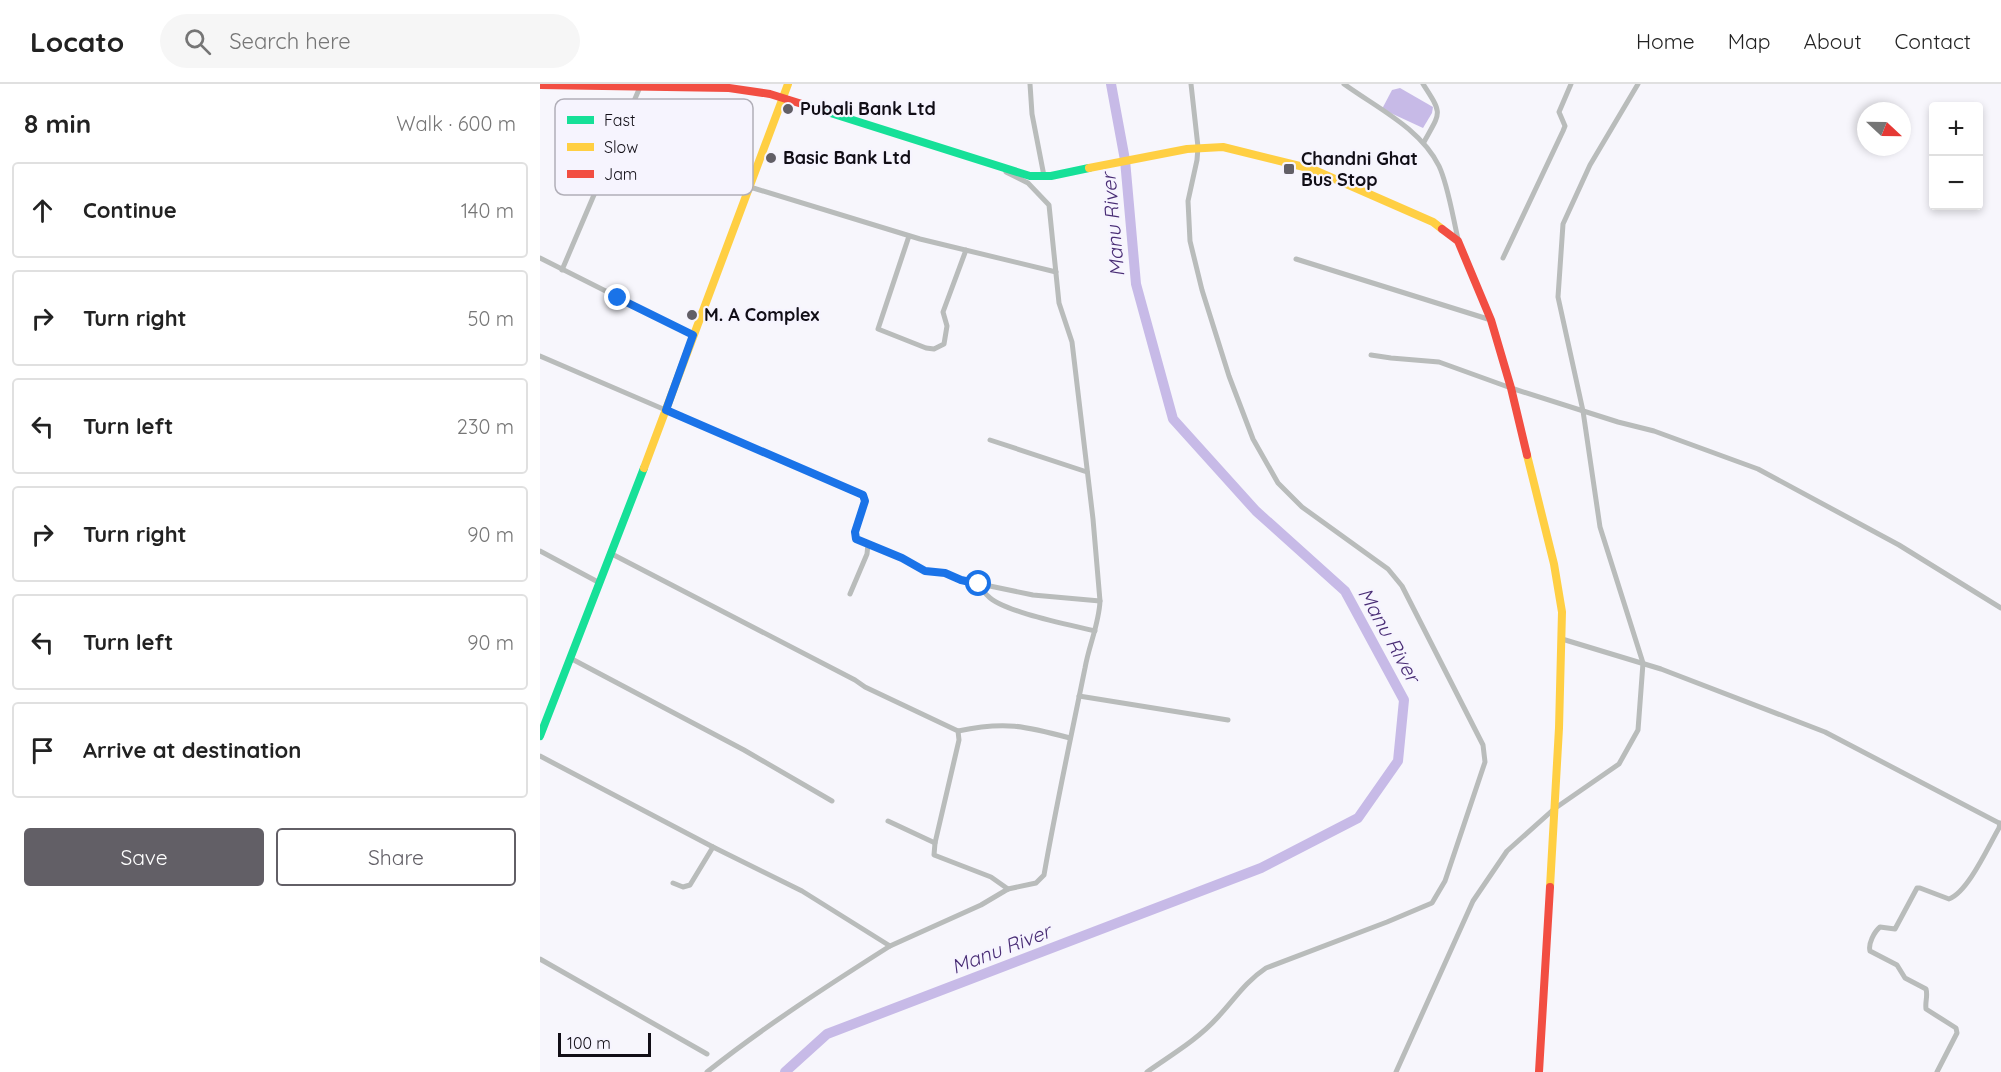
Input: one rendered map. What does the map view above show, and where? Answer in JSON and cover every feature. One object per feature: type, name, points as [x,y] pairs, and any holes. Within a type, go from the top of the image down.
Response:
[{"type":"main road","points":[[753,179],[788,84]]},
{"type":"main road","points":[[540,85],[729,88],[770,94],[1030,176],[1047,176],[1198,147],[1223,147],[1312,169],[1433,222],[1458,241],[1491,320],[1511,388],[1554,564],[1562,612],[1554,809],[1539,1072]]},
{"type":"main road","points":[[540,736],[747,195]]},
{"type":"street","points":[[1022,84],[1030,86],[1032,114],[1047,176]]},
{"type":"street","points":[[1147,1072],[1194,1040],[1253,977],[1266,968],[1432,903],[1445,881],[1485,762],[1483,745],[1402,586],[1388,569],[1302,507],[1278,483],[1253,439],[1229,376],[1205,301],[1190,241],[1188,201],[1198,147],[1191,84]]},
{"type":"street","points":[[1344,84],[1424,142],[1440,168],[1458,241]]},
{"type":"street","points":[[1423,84],[1438,110],[1437,117],[1424,142]]},
{"type":"street","points":[[1503,258],[1565,126],[1559,112],[1571,84]]},
{"type":"street","points":[[1396,1072],[1473,901],[1507,851],[1554,809],[1619,764],[1638,729],[1643,663],[1600,526],[1583,411],[1558,297],[1563,224],[1590,165],[1638,84]]},
{"type":"street","points":[[635,99],[640,87]]},
{"type":"street","points":[[707,1072],[750,1038],[890,946],[981,905],[1008,889],[1036,883],[1044,875],[1057,799],[1100,601],[1088,472],[1072,342],[1059,303],[1049,205],[1028,183],[986,162]]},
{"type":"street","points":[[753,188],[909,236],[1056,273]]},
{"type":"street","points":[[562,270],[594,195]]},
{"type":"street","points":[[909,236],[878,329],[926,348],[934,349],[944,344],[947,326],[943,312],[966,250]]},
{"type":"street","points":[[540,258],[693,335]]},
{"type":"street","points":[[1296,259],[1491,320]]},
{"type":"street","points":[[1371,355],[1433,360],[1511,388],[1654,431],[1758,469],[1899,544],[2001,608]]},
{"type":"street","points":[[540,356],[863,495],[865,501],[855,532],[856,539],[902,558],[925,571],[945,573],[961,580],[1033,595],[1100,601]]},
{"type":"street","points":[[990,440],[1088,472]]},
{"type":"street","points":[[850,594],[867,554],[868,544]]},
{"type":"street","points":[[540,551],[598,582]]},
{"type":"street","points":[[610,553],[865,687],[958,731],[999,724],[1021,725],[1070,738]]},
{"type":"street","points":[[979,584],[988,597],[1009,607],[1037,617],[1095,631]]},
{"type":"street","points":[[1562,639],[1661,669],[1824,732],[2000,824],[1971,877],[1956,897],[1948,899],[1917,888],[1895,928],[1880,927],[1869,947],[1870,951],[1897,965],[1905,978],[1926,989],[1928,994],[1925,1002],[1926,1009],[1956,1028],[1957,1034],[1937,1072]]},
{"type":"street","points":[[570,658],[744,750],[832,801]]},
{"type":"street","points":[[1079,696],[1228,720]]},
{"type":"street","points":[[958,731],[959,740],[934,855],[991,877],[1008,889]]},
{"type":"street","points":[[540,756],[802,891],[890,946]]},
{"type":"street","points":[[888,821],[935,843]]},
{"type":"street","points":[[673,883],[683,887],[690,885],[713,847]]},
{"type":"street","points":[[540,959],[707,1054]]},
{"type":"shaded area","points":[[1400,88],[1433,107],[1423,128],[1382,109],[1392,90]]},
{"type":"waterway","name":"Manu River","points":[[785,1072],[827,1034],[1261,868],[1358,818],[1398,761],[1404,700],[1345,591],[1256,511],[1173,419],[1136,284],[1125,160],[1111,84]]},
{"type":"traffic: fast","points":[[802,104],[1030,176],[1051,176],[1089,168]]},
{"type":"traffic: fast","points":[[540,736],[644,468]]},
{"type":"traffic: slow","points":[[753,177],[788,84]]},
{"type":"traffic: slow","points":[[1089,168],[1187,149],[1223,147],[1312,169],[1433,222],[1442,229]]},
{"type":"traffic: slow","points":[[644,468],[746,195]]},
{"type":"traffic: slow","points":[[1527,455],[1554,564],[1562,612],[1559,728],[1550,887]]},
{"type":"traffic: jam","points":[[540,85],[729,88],[770,94],[802,104]]},
{"type":"traffic: jam","points":[[1442,229],[1458,241],[1491,320],[1511,388],[1527,455]]},
{"type":"traffic: jam","points":[[1539,1072],[1550,887]]},
{"type":"place","name":"Pubali Bank Ltd","points":[[788,109]]},
{"type":"place","name":"Basic Bank Ltd","points":[[771,158]]},
{"type":"place","name":"Chandni Ghat Bus Stop","points":[[1289,169]]},
{"type":"place","name":"M. A Complex","points":[[692,315]]},
{"type":"route","points":[[618,298],[693,335],[666,410],[863,495],[865,501],[855,532],[856,539],[902,558],[925,571],[945,573],[979,584]]}]
